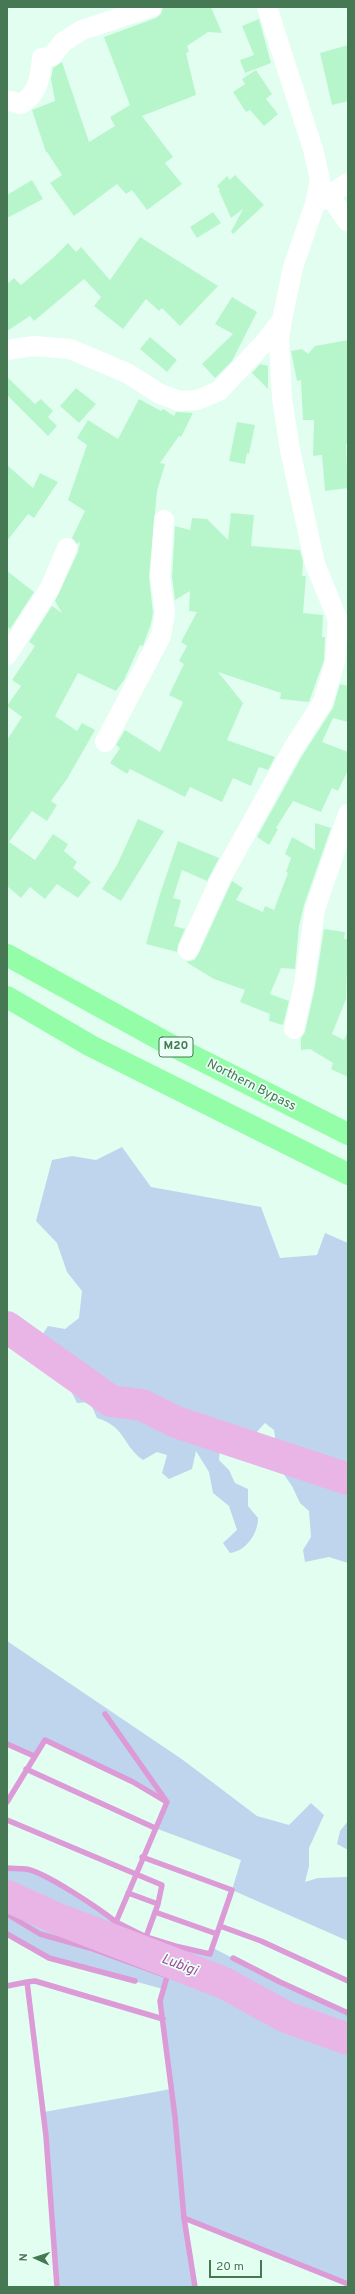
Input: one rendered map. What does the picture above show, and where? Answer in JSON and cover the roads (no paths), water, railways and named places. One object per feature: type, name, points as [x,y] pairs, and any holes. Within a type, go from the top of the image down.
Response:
[{"type":"highway","name":"Northern Bypass","points":[[7,955],[163,1041],[348,1134]]},
{"type":"highway","points":[[7,997],[91,1046],[348,1174]]},
{"type":"street","points":[[10,101],[21,104],[31,98],[39,83],[42,58],[52,56],[63,42],[82,30],[152,7]]},
{"type":"street","points":[[188,950],[220,880],[289,756],[324,702],[343,625],[315,564],[290,450],[282,398],[279,339],[282,320],[293,267],[322,199],[320,180],[313,149],[267,7]]},
{"type":"street","points":[[322,199],[348,183]]},
{"type":"street","points":[[322,199],[348,222]]},
{"type":"street","points":[[7,350],[34,346],[70,349],[127,373],[160,394],[179,401],[197,400],[219,391],[264,343],[282,320]]},
{"type":"street","points":[[105,742],[160,636],[165,613],[160,577],[164,520]]},
{"type":"street","points":[[7,655],[50,588],[67,548]]},
{"type":"street","points":[[294,1029],[304,985],[315,909],[348,814]]},
{"type":"waterway","points":[[7,1327],[111,1401],[142,1405],[176,1422],[348,1479]]},
{"type":"waterway","points":[[105,1714],[167,1802],[116,1922],[146,1937],[142,1950]]},
{"type":"waterway","points":[[7,1802],[45,1740],[133,1782],[165,1801]]},
{"type":"waterway","points":[[7,1744],[34,1756]]},
{"type":"waterway","points":[[26,1769],[155,1828]]},
{"type":"waterway","points":[[7,1820],[162,1885],[158,1904],[146,1937],[175,1946]]},
{"type":"waterway","points":[[142,1857],[232,1890],[210,1954],[175,1946],[168,1962]]},
{"type":"waterway","points":[[7,1868],[26,1869],[46,1877],[86,1900],[116,1922]]},
{"type":"waterway","points":[[128,1893],[158,1904]]},
{"type":"waterway","name":"Lubigi","points":[[7,1896],[58,1919],[224,1983],[286,2017],[348,2039]]},
{"type":"waterway","points":[[155,1912],[217,1934]]},
{"type":"waterway","points":[[7,1914],[40,1934],[90,1948],[167,1976]]},
{"type":"waterway","points":[[220,1926],[261,1941],[348,1981]]},
{"type":"waterway","points":[[7,1934],[49,1958],[135,1981]]},
{"type":"waterway","points":[[233,1958],[280,1982],[348,2013]]},
{"type":"waterway","points":[[171,1963],[160,2001],[175,2117],[184,2218],[195,2287]]},
{"type":"waterway","points":[[57,2287],[46,2136],[27,1982],[35,1981],[163,2019]]},
{"type":"waterway","points":[[7,1986],[27,1982]]},
{"type":"waterway","points":[[184,2218],[348,2284]]}]
